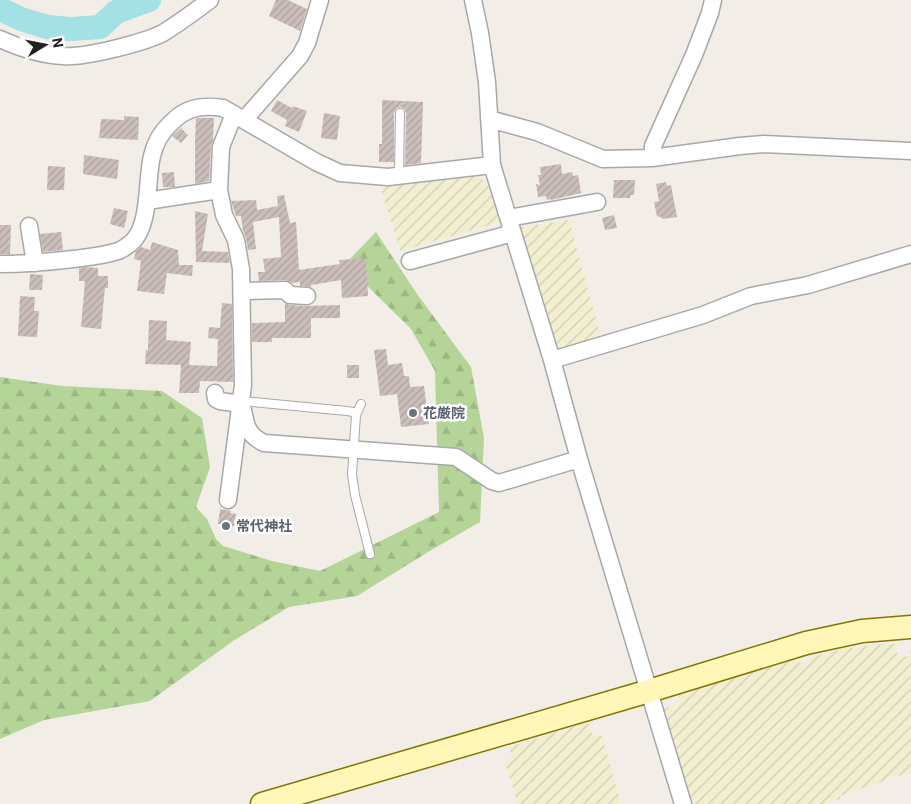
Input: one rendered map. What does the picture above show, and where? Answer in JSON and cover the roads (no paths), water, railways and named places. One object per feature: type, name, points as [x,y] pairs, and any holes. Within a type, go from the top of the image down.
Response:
[{"type":"street","points":[[0,40],[17,47],[64,56],[88,54],[129,45],[160,34],[179,23],[210,0]]},
{"type":"street","points":[[228,500],[243,385],[242,291],[241,269],[236,240],[224,215],[219,190],[221,147],[239,117],[300,56],[307,43],[320,0]]},
{"type":"street","points":[[473,0],[487,82],[492,165],[552,360],[579,459],[683,804]]},
{"type":"street","points":[[652,158],[653,146],[694,55],[713,0]]},
{"type":"street","points":[[0,264],[35,263],[98,256],[119,251],[132,242],[142,226],[152,156],[161,132],[178,116],[192,108],[211,106],[223,108],[316,162],[340,173],[388,177],[492,165]]},
{"type":"street","points":[[489,119],[536,132],[603,159],[652,158],[764,144],[911,151]]},
{"type":"street","points":[[147,200],[219,190]]},
{"type":"street","points":[[410,261],[511,225],[597,202]]},
{"type":"street","points":[[29,226],[35,263]]},
{"type":"street","points":[[552,360],[702,315],[751,296],[808,285],[911,254]]},
{"type":"street","points":[[242,291],[285,290],[290,295],[307,296]]},
{"type":"street","points":[[215,392],[216,399],[220,402],[241,402]]},
{"type":"street","points":[[241,402],[249,430],[255,438],[264,443],[456,456],[492,481],[499,482],[579,459]]},
{"type":"street","points":[[262,804],[806,643],[862,631],[911,627]]},
{"type":"lane","points":[[399,176],[400,113]]},
{"type":"lane","points":[[241,402],[348,411],[356,415]]},
{"type":"lane","points":[[361,404],[356,415],[352,474],[370,554]]},
{"type":"waterway","points":[[0,9],[21,19],[47,27],[71,29],[100,27],[116,12],[149,0]]},
{"type":"place","name":"花厳院","points":[[413,413]]},
{"type":"place","name":"常代神社","points":[[226,526]]}]
